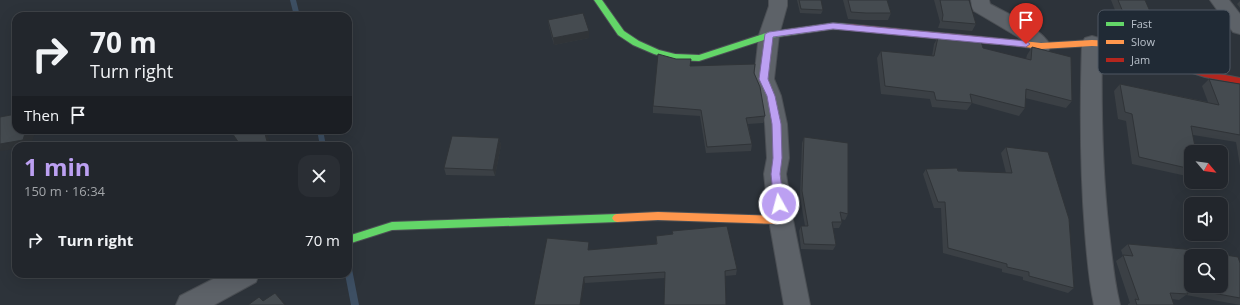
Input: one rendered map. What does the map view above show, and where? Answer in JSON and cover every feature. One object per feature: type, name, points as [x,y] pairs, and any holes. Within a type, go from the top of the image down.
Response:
[{"type":"street","points":[[598,0],[621,33],[643,46],[675,57],[699,58],[769,34],[833,26],[1041,46],[1098,43]]},
{"type":"street","points":[[778,0],[778,6],[769,34],[764,79],[771,96],[776,124],[778,158],[775,174],[781,220],[797,305]]},
{"type":"street","points":[[980,0],[981,7],[1025,32],[1041,46]]},
{"type":"street","points":[[1219,0],[1227,10]]},
{"type":"street","points":[[1230,14],[1240,27]]},
{"type":"street","points":[[1092,43],[1091,97],[1093,188],[1102,284],[1107,305]]},
{"type":"street","points":[[1205,74],[1240,81]]},
{"type":"street","points":[[352,239],[392,226],[658,216],[781,220]]},
{"type":"street","points":[[189,305],[240,278]]},
{"type":"building","points":[[799,0],[821,0],[823,10],[801,9]]},
{"type":"building","points":[[848,0],[887,0],[891,13],[851,12]]},
{"type":"building","points":[[940,0],[969,0],[976,24],[942,21],[943,15]]},
{"type":"building","points":[[1118,0],[1145,0],[1149,10],[1122,10]]},
{"type":"building","points":[[583,13],[589,31],[553,38],[548,20]]},
{"type":"building","points":[[938,37],[981,41],[983,48],[1031,60],[1032,47],[1071,57],[1072,101],[1026,89],[1025,108],[970,94],[972,103],[936,100],[934,92],[885,86],[881,51],[934,56]]},
{"type":"building","points":[[658,54],[676,59],[691,59],[690,66],[755,64],[754,73],[760,87],[765,116],[746,118],[752,144],[707,147],[701,110],[653,106]]},
{"type":"building","points":[[1209,79],[1240,84],[1240,135],[1191,126],[1195,145],[1184,145],[1184,167],[1139,157],[1132,114],[1125,112],[1120,84],[1219,105]]},
{"type":"building","points":[[12,115],[12,134],[25,134],[23,140],[0,144],[0,117]]},
{"type":"building","points":[[233,134],[265,134],[267,142],[238,142]]},
{"type":"building","points":[[452,136],[499,138],[493,170],[444,168]]},
{"type":"building","points":[[804,137],[848,143],[848,214],[840,212],[842,222],[832,222],[836,245],[804,244],[801,226],[808,226],[802,191]]},
{"type":"building","points":[[1006,147],[1048,152],[1069,219],[1074,288],[1029,276],[1029,272],[1007,267],[1007,264],[948,248],[945,202],[938,202],[926,169],[957,168],[958,171],[1012,173]]},
{"type":"building","points":[[727,226],[737,269],[725,271],[726,305],[664,305],[665,272],[584,277],[580,305],[534,305],[547,238],[589,242],[588,250],[657,244],[656,236],[673,234],[672,231]]},
{"type":"building","points":[[1128,244],[1184,249],[1184,293],[1188,294],[1170,293],[1174,305],[1137,305],[1135,299],[1139,300],[1123,255],[1133,256]]},
{"type":"building","points":[[1228,255],[1238,257],[1240,263],[1240,298],[1212,293],[1228,293]]},
{"type":"building","points":[[275,293],[285,305],[248,305],[259,297],[263,301]]},
{"type":"waterway","points":[[293,0],[296,12]]},
{"type":"waterway","points":[[321,134],[322,142]]},
{"type":"waterway","points":[[350,278],[355,305]]},
{"type":"traffic: fast","points":[[598,0],[621,33],[636,43],[657,52],[675,57],[699,58],[769,35],[833,26],[847,27]]},
{"type":"traffic: fast","points":[[352,239],[392,226],[617,218]]},
{"type":"traffic: slow","points":[[994,41],[1041,46],[1098,43]]},
{"type":"traffic: slow","points":[[617,218],[658,216],[781,220]]},
{"type":"traffic: jam","points":[[847,27],[994,41]]},
{"type":"traffic: jam","points":[[1205,74],[1240,81]]},
{"type":"route","points":[[779,204],[775,174],[778,158],[776,124],[771,96],[764,79],[769,34],[833,26],[1026,44]]}]
